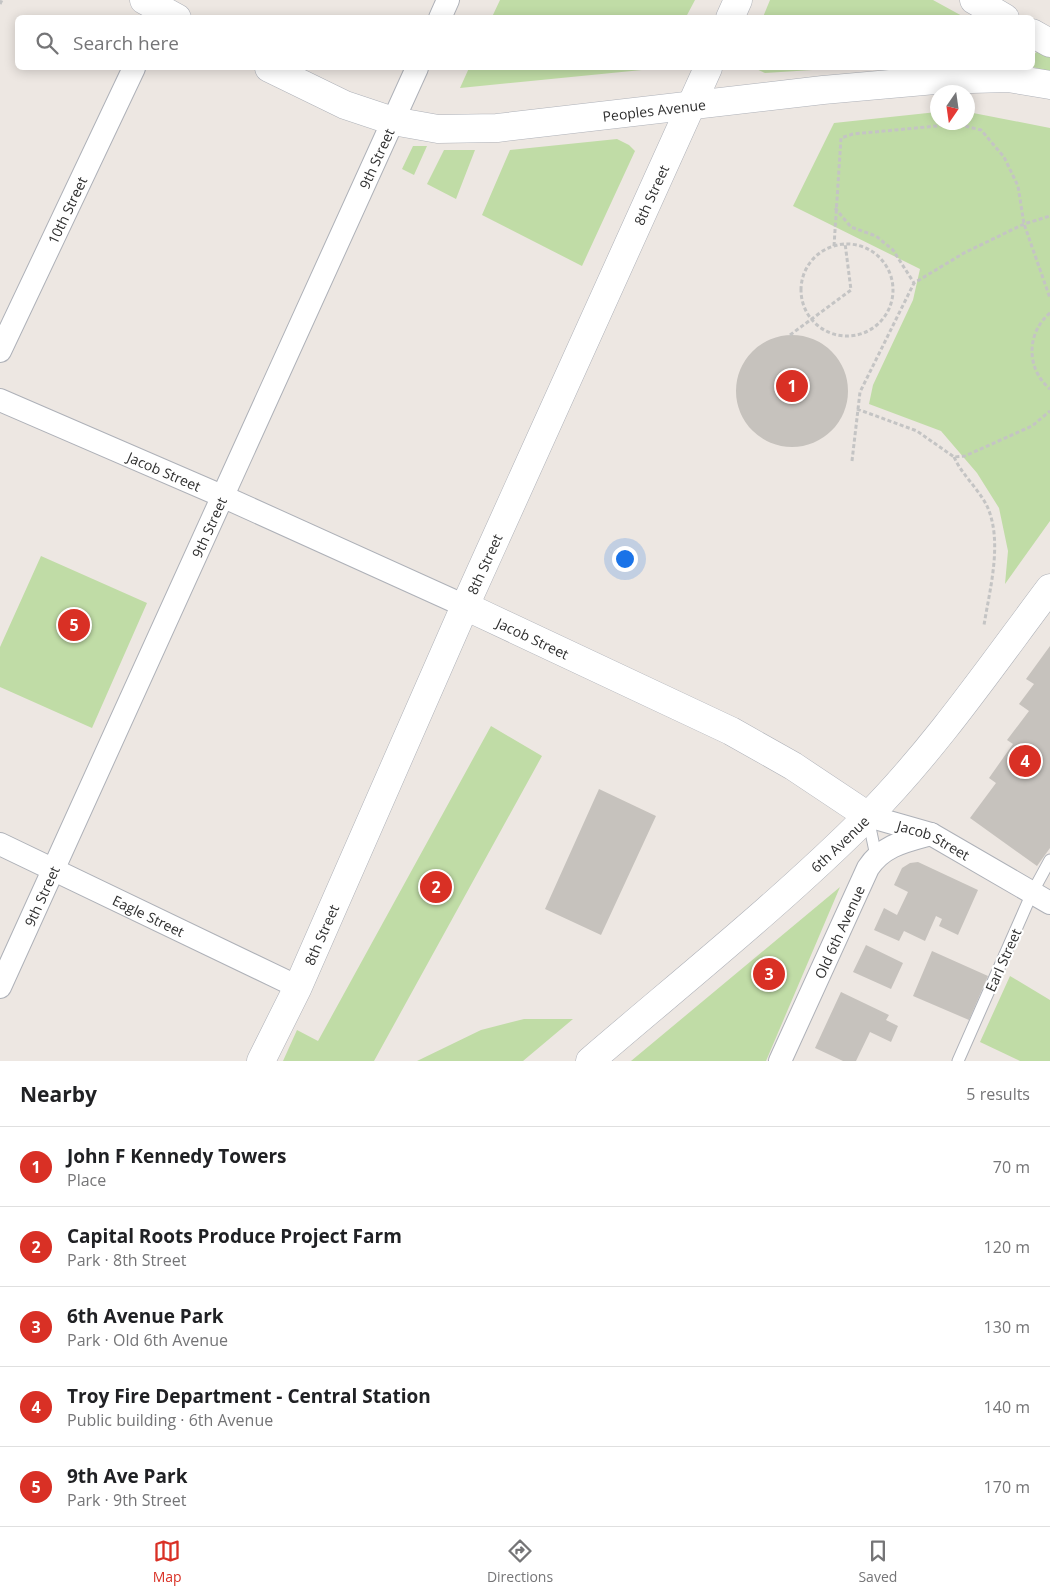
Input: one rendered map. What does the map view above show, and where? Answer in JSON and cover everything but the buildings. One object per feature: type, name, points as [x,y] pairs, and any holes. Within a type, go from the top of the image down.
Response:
[{"type":"street","points":[[441,15],[448,0]]},
{"type":"street","points":[[731,15],[738,0]]},
{"type":"street","points":[[974,0],[1000,15]]},
{"type":"street","points":[[1035,35],[1050,43]]},
{"type":"street","name":"10th Street","points":[[0,351],[133,70]]},
{"type":"street","name":"Peoples Avenue","points":[[273,70],[345,105],[393,121],[438,129],[498,128],[832,89],[1010,72],[1050,85]]},
{"type":"street","name":"9th Street","points":[[0,987],[55,870],[222,496],[416,70]]},
{"type":"street","name":"8th Street","points":[[262,1061],[298,987],[465,606],[707,70]]},
{"type":"street","name":"Jacob Street","points":[[0,400],[222,496],[465,606],[731,731],[793,766],[868,816],[931,834],[1041,898]]},
{"type":"street","name":"6th Avenue","points":[[590,1061],[778,899],[868,816],[903,778],[953,716],[1050,588]]},
{"type":"street","name":"Old 6th Avenue","points":[[780,1061],[868,868],[876,856],[898,843],[931,834]]},
{"type":"street","name":"Eagle Street","points":[[0,844],[298,987]]},
{"type":"lane","points":[[868,816],[876,856]]},
{"type":"lane","name":"Earl Street","points":[[958,1061],[1041,898],[1050,860]]},
{"type":"path","points":[[0,4],[2,0]]},
{"type":"path","points":[[834,246],[840,138],[853,134],[958,124],[981,130],[1004,157],[1018,186],[1024,224],[1050,298]]},
{"type":"path","points":[[835,208],[851,227],[876,236],[893,250],[914,283]]},
{"type":"path","points":[[852,461],[860,392],[914,283],[964,253],[1024,224],[1050,216]]},
{"type":"path","points":[[790,335],[812,321],[851,290],[845,243]]},
{"type":"path","points":[[845,243],[868,248],[881,257],[889,269],[894,292],[886,315],[872,329],[854,336],[838,335],[824,330],[812,321],[805,310],[800,290],[803,274],[816,254],[834,246],[845,243]]},
{"type":"path","points":[[1050,313],[1037,327],[1031,352],[1036,373],[1050,389]]},
{"type":"path","points":[[857,409],[917,430],[954,457],[986,505],[994,529],[993,558],[984,625]]},
{"type":"path","points":[[954,457],[965,456],[1032,426],[1050,411]]},
{"type":"green space","points":[[500,0],[695,0],[687,15],[493,15]]},
{"type":"green space","points":[[770,0],[933,0],[960,15],[764,15]]},
{"type":"green space","points":[[1042,50],[1050,54],[1050,72],[1035,68],[1035,54]]},
{"type":"green space","points":[[468,70],[642,70],[460,88]]},
{"type":"green space","points":[[758,70],[812,70],[765,73]]},
{"type":"green space","points":[[930,113],[930,130],[975,130],[975,113],[1050,128],[1050,521],[1005,584],[1008,551],[999,508],[977,473],[941,431],[869,404],[873,385],[913,300],[920,269],[793,206],[834,123]]},
{"type":"green space","points":[[617,139],[629,145],[635,151],[582,266],[482,215],[510,150]]},
{"type":"green space","points":[[413,146],[427,146],[414,175],[402,169]]},
{"type":"green space","points":[[444,150],[475,150],[456,199],[427,184]]},
{"type":"green space","points":[[41,556],[147,603],[92,728],[0,687],[0,647]]},
{"type":"green space","points":[[491,726],[542,756],[374,1061],[283,1061],[297,1030],[318,1041]]},
{"type":"green space","points":[[840,887],[766,1061],[631,1061]]},
{"type":"green space","points":[[1010,976],[1050,1000],[1050,1061],[1020,1061],[980,1042]]},
{"type":"green space","points":[[524,1019],[573,1019],[523,1061],[417,1061],[481,1030]]},
{"type":"place","name":"John F Kennedy Towers","points":[[792,386]]},
{"type":"place","name":"9th Ave Park","points":[[74,625]]},
{"type":"place","name":"Troy Fire Department - Central Station","points":[[1025,761]]},
{"type":"place","name":"Capital Roots Produce Project Farm","points":[[436,887]]},
{"type":"place","name":"6th Avenue Park","points":[[769,974]]}]
